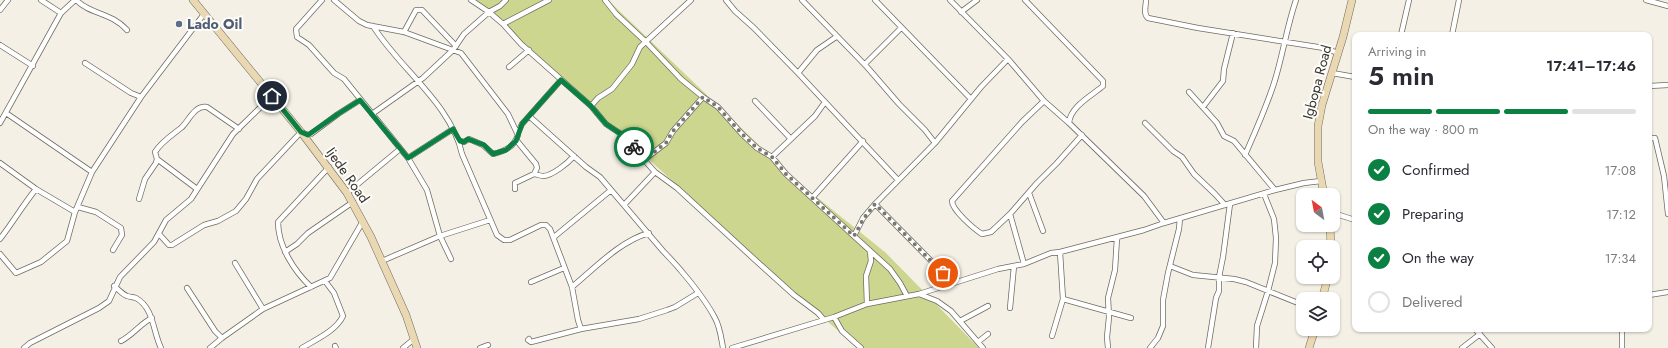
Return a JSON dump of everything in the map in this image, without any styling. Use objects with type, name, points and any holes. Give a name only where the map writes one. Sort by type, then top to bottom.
[{"type":"main road","name":"Ijede Road","points":[[193,0],[329,167],[353,202],[382,260],[406,315],[417,348]]},
{"type":"main road","name":"Igbopa Road","points":[[1322,188],[1317,152],[1318,126],[1322,105],[1352,0]]},
{"type":"main road","points":[[1310,348],[1313,336]]},
{"type":"street","points":[[0,10],[8,0]]},
{"type":"street","points":[[41,0],[61,13]]},
{"type":"street","points":[[0,123],[33,66],[61,13],[75,0],[84,7],[105,14],[120,23],[127,30]]},
{"type":"street","points":[[322,0],[296,29],[296,33],[301,40],[312,48],[330,70],[344,79],[408,158],[427,190],[440,236],[451,259]]},
{"type":"street","points":[[334,0],[358,21],[373,26],[404,32],[461,53],[497,99],[518,133]]},
{"type":"street","points":[[471,0],[503,24],[561,80],[591,106],[606,124],[621,134],[656,172],[677,188],[794,295],[818,313],[824,320]]},
{"type":"street","points":[[372,114],[418,82],[453,50],[464,34],[489,12],[500,6],[506,0]]},
{"type":"street","points":[[503,24],[549,0]]},
{"type":"street","points":[[605,0],[616,14],[647,43],[681,79],[718,107],[742,134],[757,148],[772,157],[786,174],[813,197],[893,273],[907,296]]},
{"type":"street","points":[[591,106],[598,98],[612,89],[632,64],[640,47],[647,43],[692,0]]},
{"type":"street","points":[[726,0],[735,11],[754,28],[798,73],[898,180]]},
{"type":"street","points":[[802,0],[836,37],[865,64],[935,143]]},
{"type":"street","points":[[875,0],[971,98]]},
{"type":"street","points":[[950,0],[1008,59],[1044,101],[1082,135],[1144,196],[1164,223]]},
{"type":"street","points":[[961,12],[977,0]]},
{"type":"street","points":[[1025,0],[1103,81],[1102,86],[1075,109],[1070,116],[1069,123]]},
{"type":"street","points":[[1146,0],[1145,12],[1148,18],[1198,28],[1324,48],[1338,53]]},
{"type":"street","points":[[1245,155],[1266,108],[1285,42],[1290,16],[1296,0]]},
{"type":"street","points":[[1402,32],[1409,0]]},
{"type":"street","points":[[1453,32],[1459,0]]},
{"type":"street","points":[[1646,0],[1668,6]]},
{"type":"street","points":[[404,32],[416,10],[422,10],[456,46]]},
{"type":"street","points":[[0,254],[16,273],[41,262],[67,241],[75,212],[85,185],[92,172],[141,97],[204,14]]},
{"type":"street","points":[[373,26],[387,46],[448,119],[460,141],[462,154],[497,235],[504,240],[510,240],[540,225],[546,225],[550,229],[572,287],[581,329]]},
{"type":"street","points":[[865,64],[901,28]]},
{"type":"street","points":[[1203,107],[1223,81],[1224,69],[1233,33]]},
{"type":"street","points":[[798,73],[817,50],[836,37]]},
{"type":"street","points":[[0,45],[33,66]]},
{"type":"street","points":[[509,66],[529,50]]},
{"type":"street","points":[[854,236],[864,218],[875,204],[935,143],[971,98],[1008,59]]},
{"type":"street","points":[[86,63],[131,94],[141,97]]},
{"type":"street","points":[[1332,73],[1352,76]]},
{"type":"street","points":[[460,141],[464,142],[468,139],[484,145],[493,154],[506,150],[516,141],[522,124],[561,80]]},
{"type":"street","points":[[1652,86],[1668,85]]},
{"type":"street","points":[[1189,92],[1217,123],[1224,136],[1234,141],[1275,190]]},
{"type":"street","points":[[24,348],[30,343],[99,308],[109,301],[114,286],[120,277],[144,253],[159,234],[166,220],[187,202],[229,139],[272,96]]},
{"type":"street","points":[[645,159],[666,143],[673,131],[703,97]]},
{"type":"street","points":[[159,234],[169,245],[172,245],[204,225],[218,221],[236,211],[246,199],[257,179],[301,132],[308,135],[311,134],[360,100]]},
{"type":"street","points":[[1044,101],[1022,122],[952,201],[952,205],[957,211],[982,234],[991,232],[1010,214],[1082,135]]},
{"type":"street","points":[[755,102],[791,139]]},
{"type":"street","points":[[772,157],[815,116],[825,102]]},
{"type":"street","points":[[197,189],[157,159],[155,152],[157,149],[171,134],[181,128],[192,114],[201,107],[207,107],[239,129]]},
{"type":"street","points":[[6,113],[92,172]]},
{"type":"street","points":[[529,116],[586,167],[596,173],[674,262],[715,317],[723,348]]},
{"type":"street","points":[[1145,123],[1173,151],[1182,157],[1194,174],[1228,204]]},
{"type":"street","points":[[515,126],[522,124]]},
{"type":"street","points":[[408,158],[453,129]]},
{"type":"street","points":[[1652,138],[1655,138],[1664,176],[1668,214]]},
{"type":"street","points":[[515,189],[515,183],[534,174],[537,168],[536,164],[516,141]]},
{"type":"street","points":[[813,197],[863,142]]},
{"type":"street","points":[[347,193],[400,150]]},
{"type":"street","points":[[534,174],[541,176],[548,175],[564,166],[574,156]]},
{"type":"street","points":[[139,199],[145,179],[157,159]]},
{"type":"street","points":[[0,163],[36,189],[75,212]]},
{"type":"street","points":[[311,286],[300,275],[285,252],[278,230],[278,222],[329,167]]},
{"type":"street","points":[[624,205],[656,172]]},
{"type":"street","points":[[732,348],[834,317],[867,304],[919,294],[998,269],[1024,264],[1051,253],[1117,238],[1275,190],[1304,183],[1321,181]]},
{"type":"street","points":[[0,239],[13,222],[25,202],[36,189]]},
{"type":"street","points":[[554,237],[611,190]]},
{"type":"street","points":[[1029,193],[1043,230]]},
{"type":"street","points":[[1256,348],[1257,326],[1275,263],[1276,231],[1274,220],[1264,194]]},
{"type":"street","points":[[285,252],[297,244],[308,233],[353,202]]},
{"type":"street","points":[[875,204],[953,283]]},
{"type":"street","points":[[1208,348],[1208,339],[1216,298],[1219,291],[1219,277],[1223,257],[1228,204]]},
{"type":"street","points":[[78,207],[96,212],[121,228],[122,235],[113,250]]},
{"type":"street","points":[[1010,214],[1024,264]]},
{"type":"street","points":[[1340,215],[1352,219]]},
{"type":"street","points":[[1150,348],[1158,338],[1163,326],[1162,300],[1179,229],[1180,218]]},
{"type":"street","points":[[382,260],[440,236],[490,220]]},
{"type":"street","points":[[210,348],[263,309],[330,278],[363,221]]},
{"type":"street","points":[[572,287],[616,251],[637,237],[649,233]]},
{"type":"street","points":[[1108,348],[1108,298],[1114,278],[1117,256],[1117,238]]},
{"type":"street","points":[[867,304],[866,276],[871,260],[870,251]]},
{"type":"street","points":[[1052,336],[1063,299],[1060,252]]},
{"type":"street","points":[[235,263],[263,309]]},
{"type":"street","points":[[1010,308],[1014,266]]},
{"type":"street","points":[[1170,266],[1193,275],[1240,280],[1296,302]]},
{"type":"street","points":[[531,282],[564,268]]},
{"type":"street","points":[[302,348],[327,333],[338,323],[342,316],[334,293],[325,281]]},
{"type":"street","points":[[114,286],[124,294],[136,298],[143,304],[152,318],[156,337],[161,348]]},
{"type":"street","points":[[188,288],[215,331],[222,338]]},
{"type":"street","points":[[1652,295],[1668,292]]},
{"type":"street","points":[[529,339],[528,340],[531,342],[581,329],[639,318],[675,308],[698,293]]},
{"type":"street","points":[[919,294],[941,303],[951,311],[983,348]]},
{"type":"street","points":[[1063,299],[1108,313],[1131,318]]},
{"type":"street","points":[[960,321],[988,306]]},
{"type":"street","points":[[834,317],[842,331],[861,348]]},
{"type":"street","points":[[121,341],[152,318]]},
{"type":"street","points":[[1622,332],[1622,348]]},
{"type":"street","points":[[978,342],[988,334]]},
{"type":"street","points":[[1462,348],[1480,334],[1492,348]]},
{"type":"street","points":[[403,348],[414,339]]},
{"type":"street","points":[[480,348],[488,345]]},
{"type":"green space","points":[[474,0],[608,0],[793,178],[886,253],[979,348],[858,348],[804,301]]},
{"type":"way so far","points":[[634,147],[645,159],[666,143],[673,131],[703,97],[722,110],[742,134],[757,148],[772,157],[786,174],[824,207],[854,236],[859,225],[875,204],[943,273]]},
{"type":"place","name":"Lado Oil","points":[[179,24]]},
{"type":"route","points":[[272,96],[301,132],[308,135],[360,100],[408,158],[453,129],[460,141],[464,142],[468,139],[484,145],[493,154],[510,148],[516,141],[522,124],[561,80],[588,103],[606,124],[621,134],[634,147]]}]
